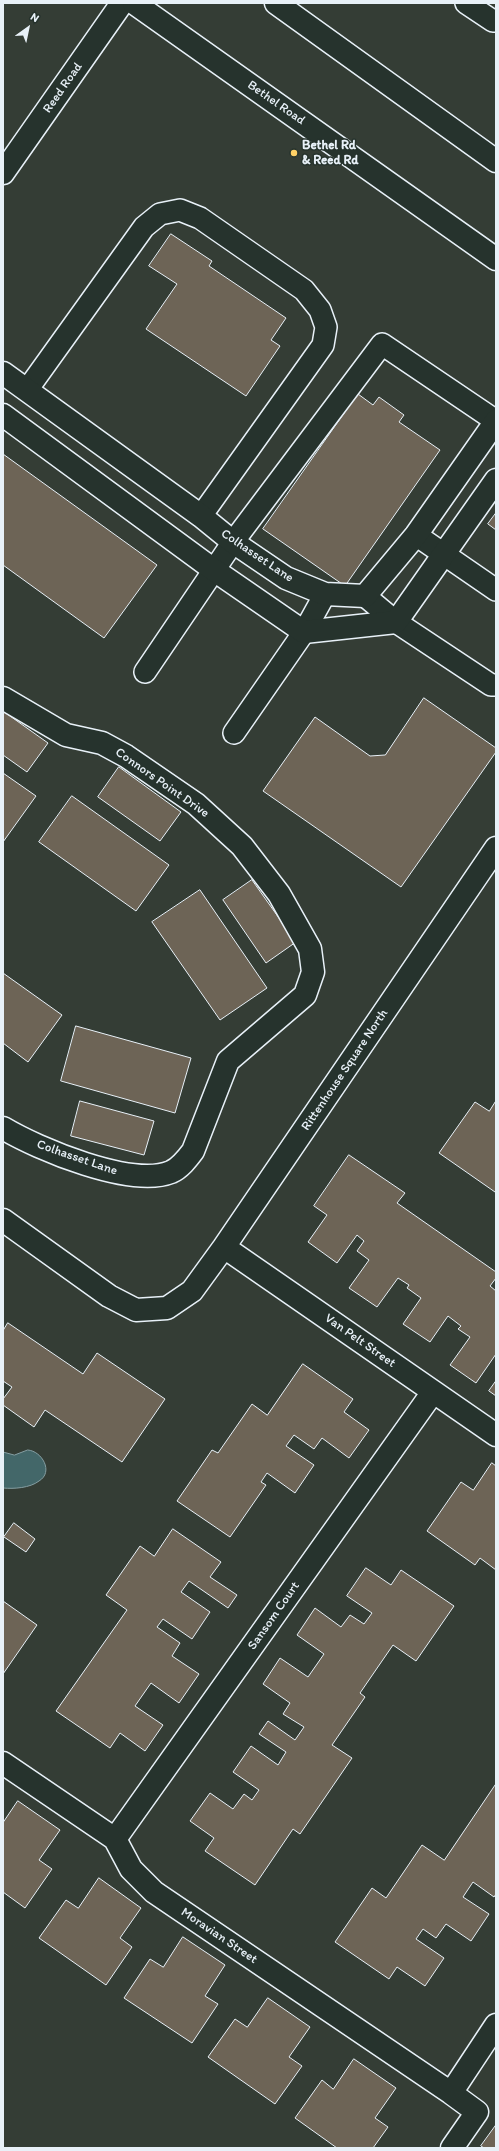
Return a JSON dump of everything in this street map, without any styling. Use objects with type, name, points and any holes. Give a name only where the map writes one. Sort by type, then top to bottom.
[{"type":"street","name":"Reed Road","points":[[3,173],[122,3]]},
{"type":"street","name":"Bethel Road","points":[[134,3],[496,259]]},
{"type":"street","points":[[276,3],[496,161]]},
{"type":"street","name":"Colhasset Lane","points":[[3,373],[201,516],[233,542],[286,578],[325,594],[365,596]]},
{"type":"street","points":[[3,415],[214,570],[304,632],[396,622],[496,480]]},
{"type":"street","points":[[365,596],[416,535],[496,421]]},
{"type":"street","name":"Connors Point Drive","points":[[3,698],[66,735],[102,743],[126,756],[196,804],[242,846],[279,894],[310,949],[313,972],[305,995],[228,1061]]},
{"type":"street","name":"Rittenhouse Square North","points":[[3,1220],[109,1296],[136,1310],[167,1308],[192,1291],[224,1247],[496,848]]},
{"type":"street","name":"Colhasset Lane","points":[[3,1128],[16,1136],[76,1160],[122,1174],[148,1176],[171,1172],[184,1162],[193,1152],[228,1061]]},
{"type":"street","name":"Van Pelt Street","points":[[224,1247],[496,1435]]},
{"type":"street","name":"Sansom Court","points":[[115,1840],[433,1392]]},
{"type":"street","name":"Moravian Street","points":[[3,1763],[115,1840],[131,1869],[154,1892],[477,2112],[452,2148]]},
{"type":"street","points":[[451,2093],[496,2025]]},
{"type":"lane","points":[[466,3],[493,21],[496,21]]},
{"type":"lane","points":[[27,390],[144,227],[160,214],[180,210],[200,218],[304,290],[320,310],[326,327],[323,345],[201,516]]},
{"type":"lane","points":[[145,672],[233,542],[382,344],[496,421]]},
{"type":"lane","points":[[416,535],[496,590]]},
{"type":"lane","points":[[234,733],[304,632],[325,594]]},
{"type":"lane","points":[[365,596],[396,622],[490,685],[496,685]]},
{"type":"water","points":[[28,1450],[33,1451],[42,1458],[46,1468],[46,1472],[43,1477],[39,1481],[27,1487],[3,1488],[3,1452],[14,1455]]},
{"type":"building","points":[[171,234],[212,261],[209,266],[286,318],[271,340],[280,346],[246,396],[146,329],[177,284],[149,266]]},
{"type":"building","points":[[358,394],[373,405],[379,397],[404,415],[399,422],[440,450],[345,586],[263,529]]},
{"type":"building","points":[[3,454],[157,565],[104,638],[3,565]]},
{"type":"building","points":[[496,513],[496,530],[488,524]]},
{"type":"building","points":[[424,698],[496,748],[496,752],[401,887],[263,791],[315,717],[370,756],[385,755]]},
{"type":"building","points":[[3,711],[48,743],[27,772],[3,755]]},
{"type":"building","points":[[119,767],[181,812],[160,841],[98,797]]},
{"type":"building","points":[[3,773],[36,796],[3,842]]},
{"type":"building","points":[[72,796],[169,865],[136,911],[39,842]]},
{"type":"building","points":[[252,880],[296,942],[266,963],[223,900]]},
{"type":"building","points":[[200,890],[267,988],[220,1020],[152,922]]},
{"type":"building","points":[[3,973],[62,1015],[28,1062],[3,1043]]},
{"type":"building","points":[[76,1026],[191,1058],[175,1113],[61,1081]]},
{"type":"building","points":[[80,1101],[154,1121],[144,1155],[71,1136]]},
{"type":"building","points":[[496,1101],[495,1192],[439,1153],[475,1102],[489,1111]]},
{"type":"building","points":[[349,1155],[405,1193],[397,1203],[496,1272],[496,1278],[490,1286],[496,1291],[496,1354],[476,1383],[450,1365],[470,1337],[458,1329],[461,1326],[448,1316],[430,1342],[403,1324],[421,1298],[407,1288],[409,1285],[398,1278],[377,1307],[349,1288],[369,1260],[357,1251],[364,1241],[357,1235],[337,1263],[308,1242],[327,1215],[314,1206]]},
{"type":"building","points":[[8,1323],[83,1374],[97,1353],[165,1399],[122,1462],[45,1410],[34,1427],[3,1405],[3,1399],[12,1387],[3,1381],[3,1331]]},
{"type":"building","points":[[303,1364],[353,1399],[344,1412],[369,1430],[349,1458],[322,1438],[314,1449],[294,1435],[286,1446],[314,1465],[295,1493],[267,1473],[261,1482],[266,1485],[230,1537],[177,1501],[212,1450],[218,1453],[252,1404],[267,1415]]},
{"type":"building","points":[[496,1381],[496,1396],[489,1391]]},
{"type":"building","points":[[492,1463],[496,1466],[496,1570],[480,1558],[475,1565],[427,1531],[461,1482],[473,1490]]},
{"type":"building","points":[[14,1523],[35,1539],[26,1552],[4,1537]]},
{"type":"building","points":[[173,1529],[221,1562],[210,1577],[237,1595],[228,1608],[189,1581],[181,1592],[210,1612],[192,1639],[163,1619],[157,1627],[180,1643],[172,1656],[199,1674],[179,1703],[151,1683],[135,1706],[163,1725],[145,1751],[120,1733],[110,1748],[56,1711],[127,1610],[106,1595],[140,1546],[154,1556]]},
{"type":"building","points":[[366,1568],[391,1585],[401,1570],[454,1606],[416,1661],[393,1645],[360,1693],[365,1697],[332,1745],[352,1758],[300,1834],[293,1829],[255,1885],[205,1851],[214,1838],[190,1821],[210,1793],[233,1809],[244,1794],[252,1800],[259,1790],[233,1772],[251,1746],[278,1765],[286,1752],[259,1734],[268,1721],[295,1740],[304,1727],[283,1714],[290,1703],[263,1684],[280,1658],[308,1677],[324,1654],[297,1635],[315,1608],[341,1627],[350,1615],[364,1624],[372,1613],[347,1596]]},
{"type":"building","points":[[3,1601],[37,1625],[3,1674]]},
{"type":"building","points":[[496,1784],[496,1894],[494,1897],[473,1882],[463,1897],[489,1914],[471,1941],[446,1924],[436,1938],[423,1929],[416,1939],[444,1958],[425,1986],[397,1967],[389,1979],[335,1942],[372,1888],[386,1898],[422,1845],[444,1860]]},
{"type":"building","points":[[18,1801],[60,1830],[39,1860],[52,1869],[25,1908],[3,1892],[3,1823]]},
{"type":"building","points":[[99,1878],[141,1908],[120,1938],[132,1947],[106,1985],[39,1938],[66,1900],[78,1908]]},
{"type":"building","points":[[183,1937],[225,1965],[205,1996],[218,2004],[192,2043],[124,1998],[150,1959],[163,1967]]},
{"type":"building","points":[[268,1998],[310,2027],[289,2057],[302,2066],[275,2104],[208,2057],[235,2019],[247,2027]]},
{"type":"building","points":[[354,2059],[396,2088],[375,2118],[388,2127],[373,2148],[337,2148],[295,2118],[322,2080],[333,2089]]},
{"type":"building","points":[[496,2125],[496,2148],[484,2148],[481,2146]]},
{"type":"place","name":"Bethel Rd & Reed Rd","points":[[294,153]]}]
